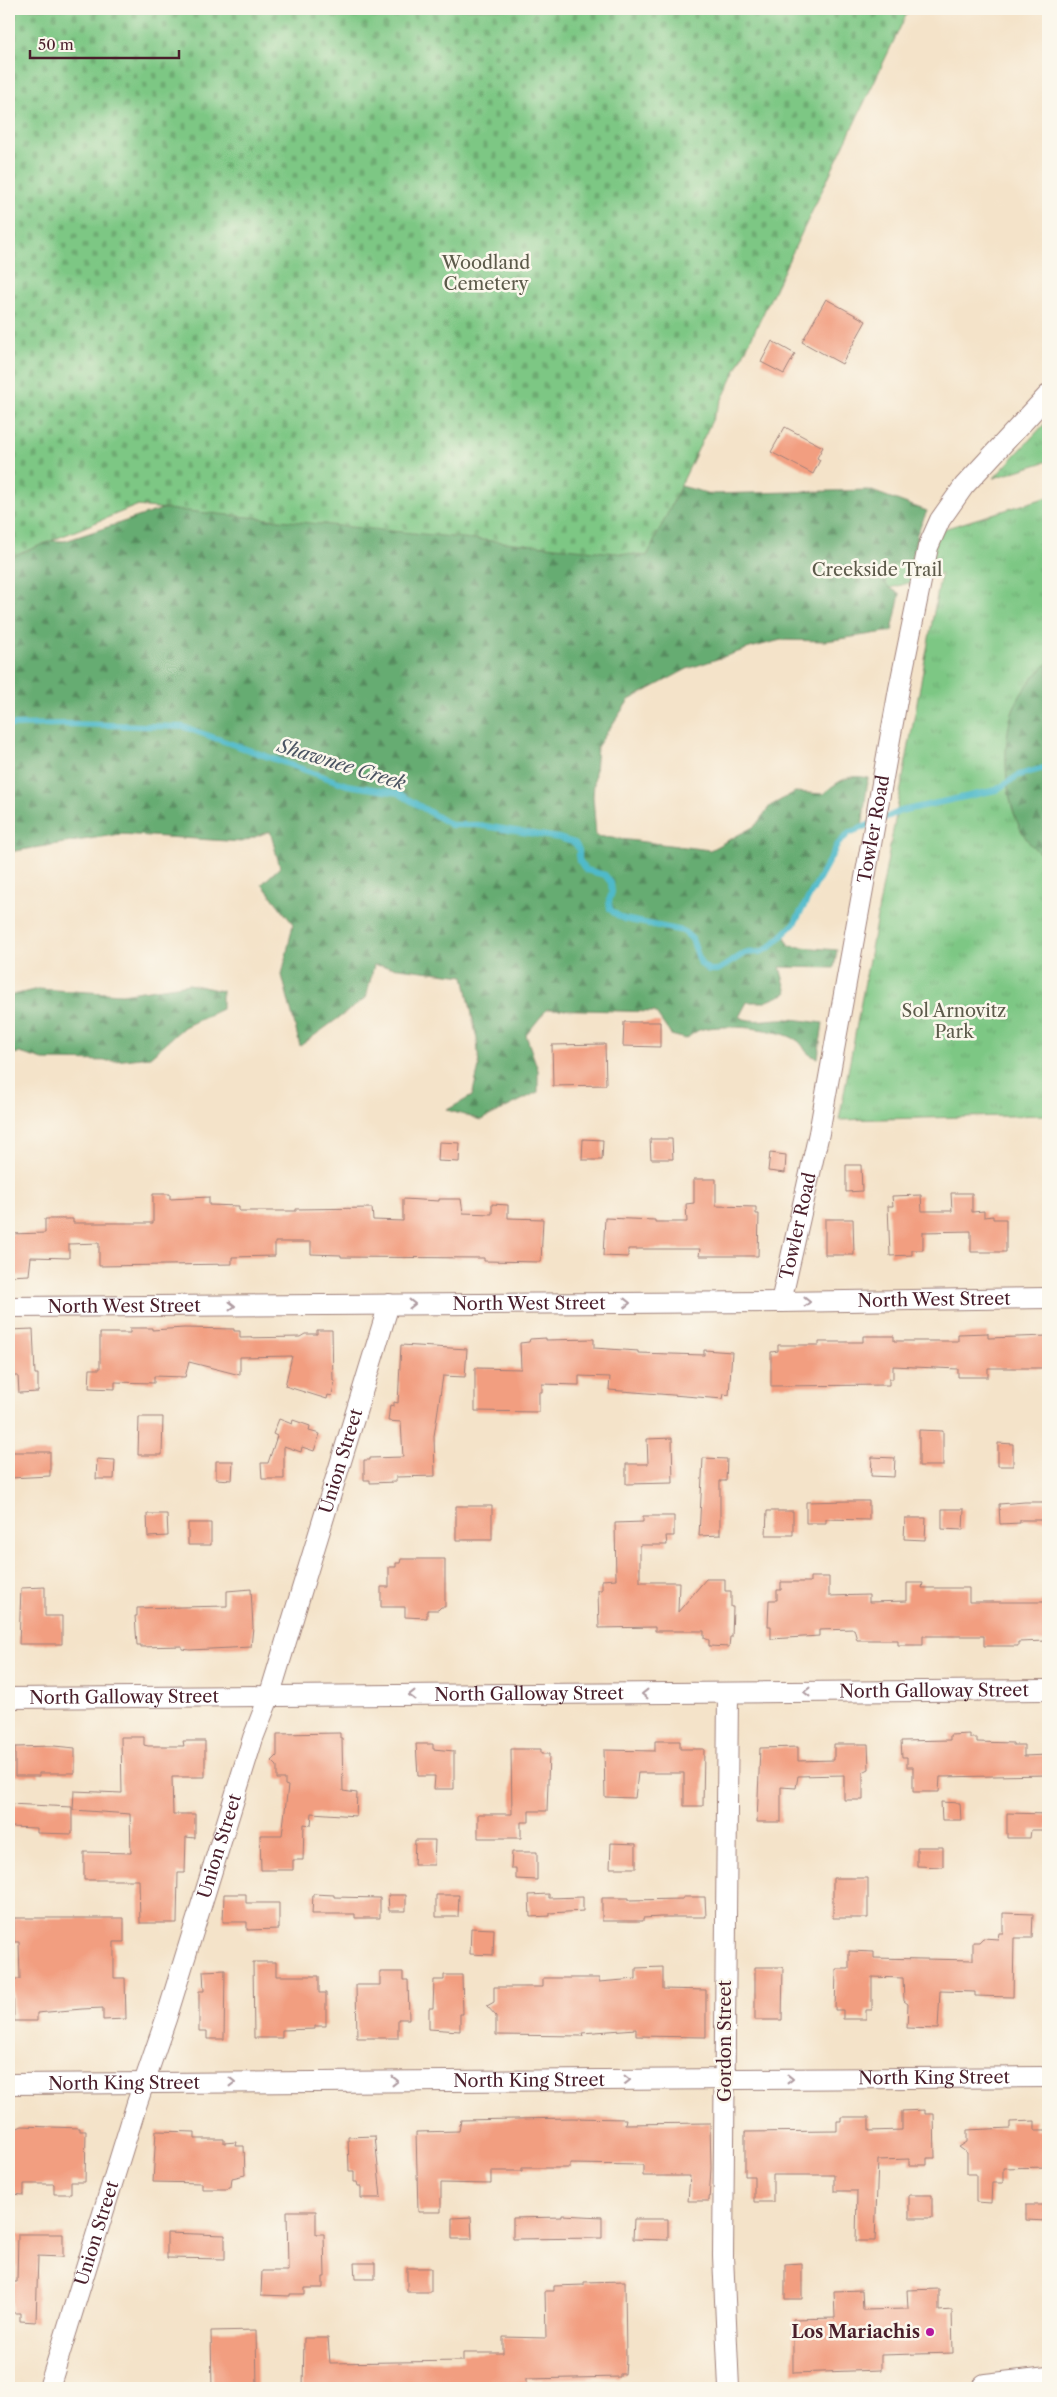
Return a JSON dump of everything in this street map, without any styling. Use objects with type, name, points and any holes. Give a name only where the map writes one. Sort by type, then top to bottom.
[{"type":"highway","points":[[986,2388],[1048,2381]]},
{"type":"street","name":"Towler Road","points":[[781,1302],[818,1133],[924,560],[932,537],[950,505],[964,486],[1048,395]]},
{"type":"street","name":"North West Street","points":[[9,1307],[781,1302],[1048,1298]]},
{"type":"street","name":"Union Street","points":[[49,2388],[143,2082],[166,2019],[253,1738],[269,1697],[389,1304]]},
{"type":"street","name":"North Galloway Street","points":[[9,1698],[1048,1690]]},
{"type":"street","name":"Gordon Street","points":[[728,1693],[723,2256],[729,2388]]},
{"type":"street","name":"North King Street","points":[[9,2084],[1048,2077]]},
{"type":"green space","name":"Woodland Cemetery","points":[[9,9],[909,9],[647,556],[136,506],[9,558]]},
{"type":"green space","points":[[1048,420],[1048,461],[994,478]]},
{"type":"green space","name":"Creekside Trail","points":[[681,486],[711,494],[869,490],[927,511],[917,534],[910,560],[881,568],[887,586],[900,594],[892,631],[826,641],[781,640],[687,669],[629,700],[597,747],[593,796],[596,836],[710,850],[755,826],[770,806],[795,792],[823,794],[833,786],[849,778],[868,778],[862,828],[849,833],[838,844],[794,924],[784,935],[790,946],[837,950],[834,968],[780,967],[787,993],[765,1002],[747,1002],[739,1017],[750,1020],[792,1019],[823,1023],[818,1058],[807,1053],[798,1041],[766,1030],[737,1027],[703,1029],[686,1039],[671,1035],[655,1012],[547,1009],[526,1035],[538,1070],[538,1092],[481,1120],[447,1110],[472,1096],[479,1067],[477,1039],[464,976],[374,965],[366,998],[300,1046],[282,975],[293,924],[262,884],[280,867],[270,831],[242,842],[120,834],[9,852],[9,543],[29,540],[65,541],[162,509],[202,501],[671,489]]},
{"type":"green space","name":"Sol Arnovitz Park","points":[[1048,497],[1048,1115],[839,1120],[941,574],[880,591],[9,661],[914,538]]},
{"type":"green space","points":[[1048,663],[1048,858],[1033,847],[1022,831],[1014,812],[1006,768],[1006,746],[1009,725],[1020,695]]},
{"type":"green space","points":[[189,984],[222,991],[222,1009],[184,1027],[150,1057],[115,1061],[43,1060],[20,1053],[9,1054],[9,996],[38,989],[122,994]]},
{"type":"building","points":[[826,299],[866,321],[842,364],[802,342]]},
{"type":"building","points":[[772,341],[795,354],[784,374],[761,362]]},
{"type":"building","points":[[785,427],[823,447],[817,458],[820,460],[813,474],[771,452]]},
{"type":"building","points":[[624,1022],[660,1022],[660,1047],[623,1046]]},
{"type":"building","points":[[605,1044],[606,1085],[553,1086],[552,1045]]},
{"type":"building","points":[[583,1139],[603,1140],[602,1160],[582,1160]]},
{"type":"building","points":[[650,1139],[672,1139],[673,1159],[651,1159]]},
{"type":"building","points":[[439,1142],[460,1143],[459,1162],[438,1161]]},
{"type":"building","points":[[770,1153],[786,1155],[785,1173],[768,1171]]},
{"type":"building","points":[[846,1165],[861,1165],[862,1191],[846,1192]]},
{"type":"building","points":[[694,1179],[716,1179],[716,1206],[756,1207],[756,1214],[759,1214],[758,1256],[699,1256],[700,1249],[628,1249],[628,1257],[603,1256],[605,1218],[655,1220],[655,1222],[687,1222],[686,1204],[694,1203]]},
{"type":"building","points":[[951,1193],[972,1193],[972,1212],[984,1211],[984,1217],[993,1216],[993,1219],[1006,1219],[1006,1252],[971,1252],[971,1231],[923,1232],[923,1250],[912,1250],[912,1255],[890,1256],[888,1206],[893,1206],[892,1196],[921,1195],[922,1211],[952,1211]]},
{"type":"building","points":[[153,1194],[170,1194],[170,1199],[209,1197],[209,1205],[239,1206],[239,1211],[372,1208],[373,1220],[403,1221],[403,1199],[439,1201],[439,1199],[461,1199],[463,1213],[492,1214],[492,1204],[508,1205],[508,1218],[543,1219],[541,1262],[484,1261],[484,1258],[341,1257],[341,1255],[311,1254],[311,1242],[275,1242],[275,1256],[232,1257],[232,1264],[99,1266],[99,1243],[69,1244],[69,1258],[31,1257],[29,1275],[9,1276],[9,1234],[45,1233],[45,1219],[73,1219],[73,1223],[153,1223]]},
{"type":"building","points":[[825,1219],[853,1219],[854,1255],[825,1255]]},
{"type":"building","points":[[130,1328],[152,1328],[152,1330],[184,1328],[234,1329],[234,1331],[240,1331],[240,1338],[300,1337],[305,1334],[317,1334],[317,1330],[332,1330],[333,1381],[335,1381],[332,1396],[328,1395],[327,1399],[285,1386],[292,1356],[240,1357],[240,1375],[189,1362],[185,1377],[154,1376],[154,1383],[115,1382],[115,1389],[89,1388],[90,1369],[100,1369],[100,1333],[130,1333]]},
{"type":"building","points":[[33,1329],[35,1374],[38,1374],[38,1392],[19,1393],[18,1376],[9,1376],[9,1330]]},
{"type":"building","points":[[988,1333],[988,1338],[1048,1336],[1048,1368],[988,1368],[988,1377],[958,1377],[958,1369],[893,1366],[893,1379],[889,1379],[889,1385],[771,1386],[771,1352],[778,1351],[778,1345],[819,1345],[819,1342],[863,1342],[863,1336],[894,1336],[894,1341],[958,1341],[958,1334]]},
{"type":"building","points":[[546,1338],[546,1340],[594,1339],[594,1348],[638,1351],[638,1353],[704,1355],[704,1350],[732,1352],[729,1395],[724,1394],[723,1399],[609,1390],[610,1377],[579,1376],[579,1385],[542,1384],[542,1392],[539,1392],[539,1412],[475,1411],[475,1368],[521,1369],[520,1343],[529,1342],[530,1339]]},
{"type":"building","points":[[401,1345],[467,1349],[465,1377],[443,1376],[434,1436],[435,1476],[396,1477],[396,1482],[370,1483],[370,1480],[364,1480],[364,1460],[370,1460],[370,1458],[403,1457],[401,1422],[388,1421],[390,1405],[394,1406],[394,1402],[398,1403]]},
{"type":"building","points":[[139,1417],[163,1417],[162,1455],[138,1455]]},
{"type":"building","points":[[279,1419],[292,1424],[293,1420],[310,1426],[309,1431],[320,1434],[314,1451],[302,1447],[301,1452],[284,1446],[284,1479],[262,1479],[261,1463],[268,1463],[277,1436],[273,1434]]},
{"type":"building","points":[[919,1430],[943,1431],[943,1466],[919,1466]]},
{"type":"building","points":[[672,1438],[673,1483],[626,1484],[626,1464],[648,1464],[647,1439]]},
{"type":"building","points":[[998,1443],[1013,1444],[1013,1466],[998,1466]]},
{"type":"building","points":[[9,1452],[50,1452],[50,1476],[9,1478]]},
{"type":"building","points":[[872,1457],[895,1458],[894,1477],[871,1476]]},
{"type":"building","points":[[703,1458],[727,1459],[726,1481],[720,1481],[720,1535],[699,1536]]},
{"type":"building","points":[[97,1459],[115,1460],[114,1479],[96,1479]]},
{"type":"building","points":[[216,1461],[233,1461],[232,1480],[216,1479]]},
{"type":"building","points":[[869,1501],[869,1520],[826,1519],[826,1523],[806,1523],[806,1502]]},
{"type":"building","points":[[1046,1502],[1045,1520],[1020,1520],[1020,1523],[1000,1524],[999,1504]]},
{"type":"building","points":[[456,1506],[492,1506],[492,1540],[456,1540]]},
{"type":"building","points":[[942,1509],[964,1509],[963,1530],[942,1529]]},
{"type":"building","points":[[767,1511],[793,1511],[793,1535],[766,1535]]},
{"type":"building","points":[[147,1514],[167,1514],[168,1536],[148,1537]]},
{"type":"building","points":[[643,1516],[674,1516],[674,1536],[666,1536],[667,1545],[640,1545],[640,1582],[679,1582],[678,1612],[706,1579],[725,1579],[725,1591],[731,1591],[731,1607],[733,1607],[732,1637],[730,1637],[729,1647],[709,1646],[709,1640],[704,1638],[704,1631],[655,1631],[655,1627],[599,1628],[598,1590],[602,1590],[602,1580],[616,1579],[615,1523],[643,1522]]},
{"type":"building","points":[[905,1518],[926,1518],[925,1540],[904,1539]]},
{"type":"building","points":[[188,1523],[211,1523],[211,1545],[188,1545]]},
{"type":"building","points":[[401,1559],[445,1559],[445,1607],[441,1607],[438,1610],[427,1610],[427,1618],[405,1617],[405,1607],[381,1607],[381,1587],[389,1587],[389,1567],[396,1567],[396,1563],[400,1563]]},
{"type":"building","points":[[810,1577],[829,1577],[829,1596],[869,1595],[869,1602],[907,1601],[907,1583],[923,1583],[922,1588],[969,1588],[969,1602],[1048,1602],[1048,1641],[1018,1642],[1018,1646],[984,1646],[984,1636],[923,1636],[923,1645],[898,1645],[898,1640],[857,1640],[854,1629],[819,1630],[819,1636],[771,1639],[771,1626],[768,1626],[769,1600],[777,1600],[777,1590],[781,1590],[781,1582],[810,1582]]},
{"type":"building","points":[[45,1587],[45,1616],[62,1616],[62,1644],[19,1644],[21,1588]]},
{"type":"building","points":[[251,1589],[253,1627],[251,1647],[190,1650],[182,1649],[182,1646],[141,1647],[141,1645],[137,1645],[135,1616],[137,1616],[137,1608],[227,1606],[227,1591]]},
{"type":"building","points":[[340,1733],[340,1738],[342,1738],[343,1791],[357,1793],[356,1816],[312,1813],[311,1825],[304,1824],[303,1860],[293,1860],[293,1870],[261,1870],[260,1835],[282,1835],[288,1786],[285,1785],[285,1779],[277,1779],[277,1766],[272,1761],[277,1756],[277,1734]]},
{"type":"building","points":[[970,1734],[970,1738],[977,1738],[977,1742],[1024,1745],[1024,1756],[1048,1755],[1048,1775],[940,1777],[939,1792],[913,1792],[913,1767],[907,1767],[907,1757],[902,1757],[901,1741],[950,1740],[950,1735]]},
{"type":"building","points":[[121,1737],[144,1737],[144,1745],[148,1746],[184,1746],[183,1741],[205,1741],[205,1777],[172,1777],[173,1814],[195,1814],[195,1838],[186,1837],[185,1873],[178,1873],[177,1923],[140,1923],[139,1880],[84,1880],[84,1852],[131,1853],[130,1814],[73,1810],[74,1791],[122,1793]]},
{"type":"building","points":[[655,1741],[680,1741],[680,1749],[704,1749],[703,1806],[684,1806],[684,1773],[638,1773],[635,1798],[605,1797],[604,1750],[655,1751]]},
{"type":"building","points":[[416,1744],[433,1744],[433,1749],[454,1751],[454,1789],[434,1789],[435,1776],[418,1776]]},
{"type":"building","points":[[834,1744],[868,1744],[869,1769],[863,1772],[863,1800],[844,1800],[844,1775],[798,1776],[796,1788],[781,1787],[781,1822],[757,1822],[760,1748],[798,1747],[798,1761],[834,1760]]},
{"type":"building","points":[[54,1746],[75,1748],[75,1773],[39,1773],[39,1776],[15,1776],[15,1747]]},
{"type":"building","points":[[511,1749],[541,1749],[541,1754],[549,1754],[547,1811],[529,1811],[529,1822],[521,1822],[521,1838],[478,1838],[478,1814],[512,1814]]},
{"type":"building","points":[[941,1802],[960,1803],[961,1820],[942,1820]]},
{"type":"building","points":[[9,1804],[72,1807],[72,1834],[37,1833],[37,1828],[9,1827]]},
{"type":"building","points":[[1007,1813],[1048,1814],[1048,1830],[1031,1830],[1030,1838],[1007,1838]]},
{"type":"building","points":[[415,1840],[435,1840],[434,1865],[414,1865]]},
{"type":"building","points":[[611,1843],[636,1844],[636,1868],[610,1868]]},
{"type":"building","points":[[917,1847],[943,1847],[943,1867],[917,1866]]},
{"type":"building","points":[[512,1852],[537,1852],[537,1880],[516,1879],[516,1868],[511,1868]]},
{"type":"building","points":[[833,1878],[868,1878],[868,1918],[833,1918]]},
{"type":"building","points":[[224,1894],[246,1894],[246,1903],[279,1903],[279,1929],[247,1930],[247,1922],[223,1922]]},
{"type":"building","points":[[313,1894],[334,1895],[334,1897],[380,1898],[380,1918],[355,1918],[355,1914],[312,1914]]},
{"type":"building","points":[[549,1894],[549,1898],[583,1897],[583,1911],[550,1913],[550,1916],[530,1917],[529,1895]]},
{"type":"building","points":[[388,1895],[406,1895],[406,1911],[389,1911]]},
{"type":"building","points":[[436,1895],[459,1895],[458,1917],[436,1917]]},
{"type":"building","points":[[683,1897],[705,1897],[706,1917],[661,1917],[643,1918],[643,1921],[602,1921],[602,1898],[628,1898],[628,1900],[683,1899]]},
{"type":"building","points":[[1003,1913],[1033,1914],[1032,1938],[1014,1938],[1013,1997],[975,1996],[975,1992],[940,1991],[938,2029],[907,2028],[908,2004],[904,2001],[903,1978],[872,1977],[872,2010],[866,2010],[866,2019],[843,2019],[843,2010],[835,2010],[836,1969],[849,1969],[849,1951],[874,1952],[874,1958],[973,1960],[973,1942],[979,1942],[983,1938],[998,1939],[999,1933],[1003,1933]]},
{"type":"building","points":[[14,1918],[124,1918],[124,1942],[114,1942],[114,1978],[125,1978],[126,2019],[103,2020],[103,2008],[37,2013],[37,2021],[14,2021],[13,1979],[20,1979],[19,1942],[14,1942]]},
{"type":"building","points":[[471,1928],[494,1929],[493,1955],[470,1954]]},
{"type":"building","points":[[253,1962],[276,1962],[276,1976],[319,1976],[319,1993],[326,1993],[326,2026],[315,2026],[315,2029],[282,2030],[282,2038],[254,2038]]},
{"type":"building","points":[[663,1967],[663,1989],[706,1990],[706,2037],[636,2036],[636,2029],[582,2033],[583,2036],[496,2035],[496,2016],[487,2006],[494,2002],[494,1987],[543,1987],[543,1978],[599,1978],[599,1982],[636,1979],[636,1968]]},
{"type":"building","points":[[755,1967],[783,1967],[782,2020],[755,2020]]},
{"type":"building","points":[[225,1970],[224,2039],[207,2039],[207,2031],[199,2031],[199,1991],[204,1991],[203,1971]]},
{"type":"building","points":[[380,1972],[403,1972],[403,1980],[408,1980],[409,2019],[398,2019],[398,2038],[357,2038],[356,1985],[380,1985]]},
{"type":"building","points":[[444,1975],[462,1975],[463,2014],[460,2014],[460,2031],[429,2029],[429,2008],[433,2008],[434,1980],[444,1980]]},
{"type":"building","points":[[925,2110],[925,2114],[934,2114],[935,2158],[927,2158],[927,2165],[909,2165],[909,2159],[878,2160],[875,2241],[856,2241],[857,2191],[834,2191],[834,2175],[773,2175],[773,2202],[754,2202],[754,2176],[745,2176],[745,2132],[837,2131],[837,2121],[841,2121],[841,2117],[869,2117],[869,2131],[902,2130],[902,2111]]},
{"type":"building","points":[[626,2119],[625,2124],[710,2123],[711,2168],[709,2201],[688,2201],[690,2176],[643,2176],[643,2165],[570,2164],[570,2168],[522,2168],[522,2171],[491,2171],[491,2184],[441,2183],[441,2212],[418,2212],[416,2132],[459,2131],[461,2120]]},
{"type":"building","points":[[1035,2121],[1035,2130],[1048,2130],[1048,2167],[1003,2168],[1003,2183],[992,2183],[991,2203],[976,2202],[976,2174],[967,2174],[967,2153],[959,2147],[967,2142],[967,2130],[1010,2128],[1010,2122]]},
{"type":"building","points":[[22,2126],[80,2128],[80,2131],[86,2131],[85,2182],[71,2182],[71,2194],[54,2194],[54,2184],[24,2184],[24,2195],[9,2194],[9,2132]]},
{"type":"building","points":[[156,2131],[195,2132],[195,2139],[224,2139],[224,2143],[236,2142],[235,2146],[244,2146],[245,2175],[232,2178],[231,2187],[228,2187],[228,2189],[202,2189],[202,2183],[153,2182]]},
{"type":"building","points":[[375,2136],[381,2198],[361,2198],[361,2186],[354,2182],[354,2171],[349,2171],[348,2137]]},
{"type":"building","points":[[909,2195],[932,2195],[932,2218],[909,2218]]},
{"type":"building","points":[[1026,2205],[1048,2205],[1047,2221],[1026,2220]]},
{"type":"building","points":[[287,2211],[316,2211],[316,2234],[324,2234],[325,2277],[323,2277],[323,2288],[305,2288],[305,2294],[290,2294],[290,2296],[261,2295],[262,2271],[288,2271]]},
{"type":"building","points":[[562,2215],[602,2217],[602,2238],[513,2239],[513,2218],[562,2217]]},
{"type":"building","points":[[471,2217],[472,2239],[452,2239],[452,2218]]},
{"type":"building","points":[[634,2219],[668,2219],[668,2240],[633,2239]]},
{"type":"building","points":[[167,2233],[225,2235],[225,2259],[167,2258]]},
{"type":"building","points":[[18,2234],[63,2234],[63,2257],[38,2256],[36,2322],[20,2321],[20,2313],[12,2313],[12,2282],[17,2282]]},
{"type":"building","points":[[354,2263],[375,2263],[375,2279],[355,2279]]},
{"type":"building","points":[[802,2263],[802,2299],[785,2299],[785,2264]]},
{"type":"building","points":[[407,2268],[431,2268],[431,2292],[407,2292]]},
{"type":"building","points":[[625,2281],[626,2360],[625,2374],[620,2374],[620,2377],[526,2379],[526,2387],[303,2388],[304,2338],[328,2338],[330,2363],[463,2361],[463,2353],[503,2353],[503,2337],[546,2338],[545,2291],[554,2291],[554,2286],[584,2285],[584,2282]]},
{"type":"building","points":[[939,2289],[939,2311],[952,2310],[953,2353],[881,2355],[881,2370],[793,2373],[793,2319],[835,2318],[834,2291],[862,2290],[863,2310],[908,2309],[907,2290]]},
{"type":"building","points":[[256,2330],[257,2388],[212,2388],[211,2331]]},
{"type":"waterway","name":"Shawnee Creek","points":[[9,725],[67,724],[184,727],[347,785],[398,793],[451,825],[478,825],[559,838],[575,843],[579,850],[579,860],[586,870],[605,875],[611,883],[612,892],[609,901],[610,909],[614,913],[624,919],[683,931],[692,939],[701,964],[709,970],[718,970],[745,953],[761,952],[770,947],[794,924],[838,844],[849,833],[871,824]]},
{"type":"waterway","name":"Shawnee Creek","points":[[880,820],[901,811],[996,790],[1019,775],[1048,767]]},
{"type":"place","name":"Los Mariachis","points":[[930,2332]]}]
